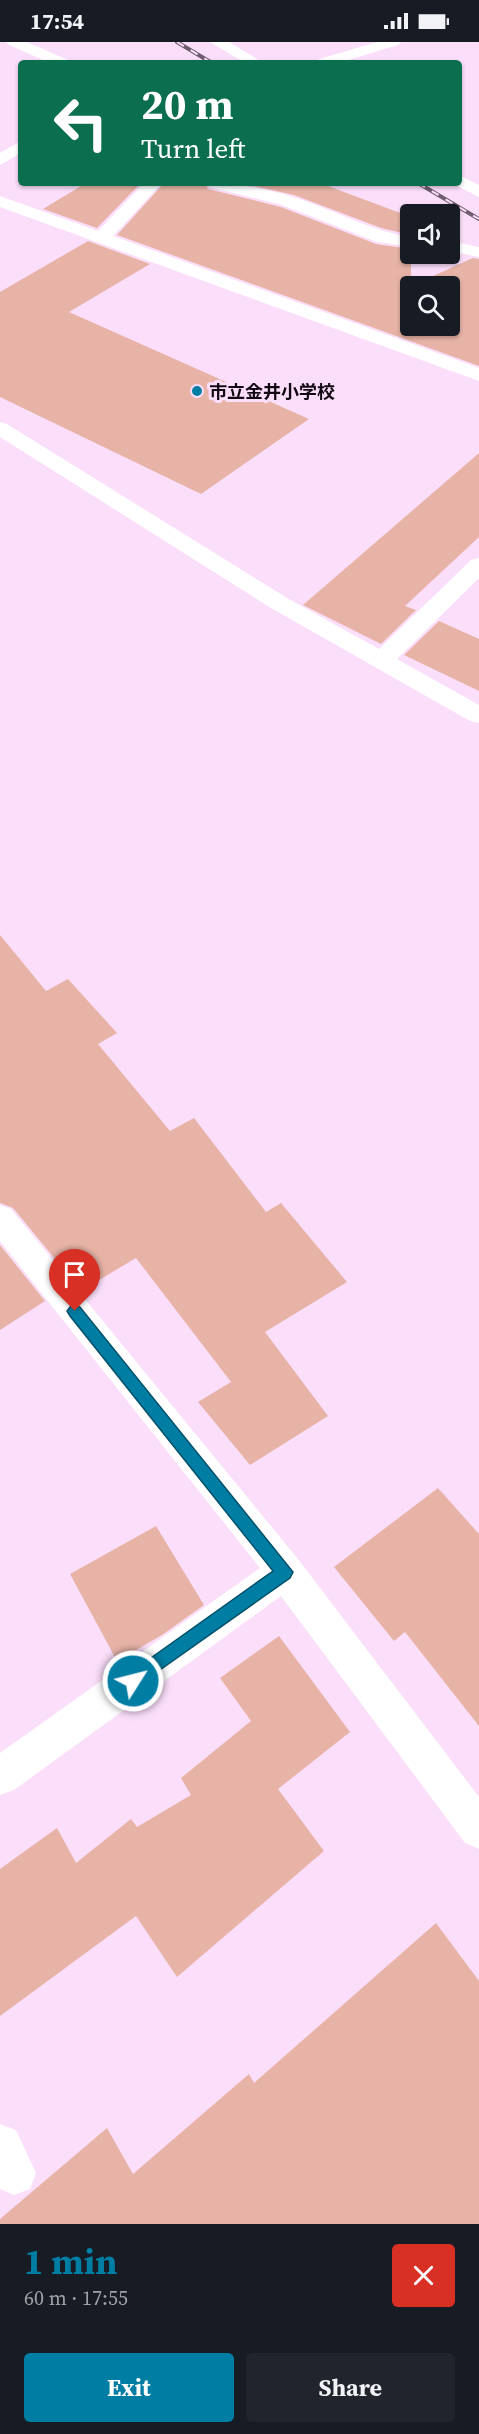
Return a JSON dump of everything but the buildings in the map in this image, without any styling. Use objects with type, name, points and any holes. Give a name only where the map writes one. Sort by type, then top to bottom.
[{"type":"lane","points":[[14,42],[56,60]]},
{"type":"lane","points":[[218,42],[251,60]]},
{"type":"lane","points":[[331,60],[393,42]]},
{"type":"lane","points":[[0,159],[18,148]]},
{"type":"lane","points":[[462,182],[479,192]]},
{"type":"lane","points":[[101,238],[151,186]]},
{"type":"lane","points":[[227,186],[288,201],[383,238],[400,240]]},
{"type":"lane","points":[[0,201],[479,375]]},
{"type":"lane","points":[[460,248],[479,252]]},
{"type":"lane","points":[[0,428],[279,603],[479,715]]},
{"type":"lane","points":[[381,661],[479,565]]},
{"type":"lane","points":[[0,1218],[285,1572],[479,1829]]},
{"type":"lane","points":[[0,1776],[285,1572]]},
{"type":"railway","points":[[177,42],[207,60]]},
{"type":"railway","points":[[423,186],[479,219]]},
{"type":"place","name":"市立金井小学校","points":[[197,391]]},
{"type":"route","points":[[75,1311],[285,1572],[133,1681]]}]
